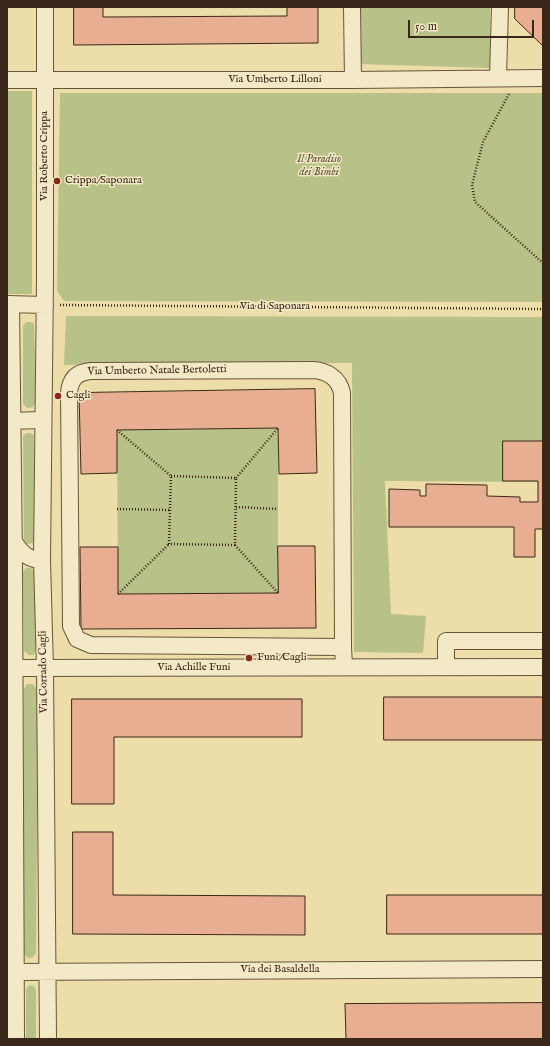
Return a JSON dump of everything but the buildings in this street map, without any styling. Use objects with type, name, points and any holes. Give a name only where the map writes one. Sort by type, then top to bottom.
[{"type":"street","name":"Via Roberto Crippa","points":[[45,7],[45,305]]},
{"type":"street","points":[[352,7],[353,80]]},
{"type":"street","points":[[498,78],[500,7]]},
{"type":"street","name":"Via Umberto Lilloni","points":[[7,80],[353,80],[543,78]]},
{"type":"street","points":[[16,1039],[16,972],[10,739],[14,668],[11,560],[14,541],[10,421],[9,304],[45,305]]},
{"type":"street","name":"Via Corrado Cagli","points":[[45,305],[42,420],[42,560],[45,669],[48,1039]]},
{"type":"street","name":"Via Umberto Natale Bertoletti","points":[[343,647],[91,645],[77,639],[71,626],[69,416],[70,387],[74,377],[79,373],[91,371],[313,370],[320,371],[333,377],[339,385],[342,393],[344,667]]},
{"type":"street","points":[[10,421],[42,420]]},
{"type":"street","points":[[14,541],[18,548],[26,556],[42,560]]},
{"type":"street","points":[[446,667],[446,641],[543,641]]},
{"type":"street","name":"Via Achille Funi","points":[[14,668],[543,667]]},
{"type":"street","name":"Via dei Basaldella","points":[[16,972],[543,969]]},
{"type":"path","points":[[518,78],[483,142],[472,185],[476,202],[543,263]]},
{"type":"path","name":"Via di Saponara","points":[[45,305],[543,309]]},
{"type":"path","points":[[278,428],[236,478],[235,545],[278,592]]},
{"type":"path","points":[[116,430],[171,476],[236,478]]},
{"type":"path","points":[[118,594],[169,544],[171,476]]},
{"type":"path","points":[[236,507],[278,509]]},
{"type":"path","points":[[118,509],[170,510]]},
{"type":"path","points":[[169,544],[235,545]]},
{"type":"green space","points":[[358,7],[490,7],[490,68],[359,64]]},
{"type":"green space","points":[[7,91],[32,91],[32,294],[7,294]]},
{"type":"green space","name":"Il Paradiso dei Bimbi","points":[[60,93],[543,93],[543,302],[64,301],[57,291]]},
{"type":"green space","points":[[66,316],[543,317],[543,482],[385,481],[391,614],[426,616],[423,653],[354,652],[352,363],[64,365]]},
{"type":"green space","points":[[26,322],[31,322],[34,324],[36,401],[33,407],[27,408],[23,404],[23,326]]},
{"type":"green space","points":[[278,428],[278,593],[118,594],[117,430]]},
{"type":"green space","points":[[26,433],[34,435],[36,539],[33,543],[27,544],[24,540],[23,436]]},
{"type":"green space","points":[[26,568],[31,568],[35,571],[36,650],[34,655],[29,655],[24,651],[23,572]]},
{"type":"green space","points":[[27,684],[33,684],[38,691],[36,953],[33,957],[28,958],[24,954],[24,689]]},
{"type":"green space","points":[[29,985],[34,986],[36,990],[36,1039],[26,1039],[26,989]]},
{"type":"place","name":"Crippa/Saponara","points":[[57,181]]},
{"type":"place","name":"Cagli","points":[[58,396]]},
{"type":"place","name":"Funi/Cagli","points":[[249,658]]}]
